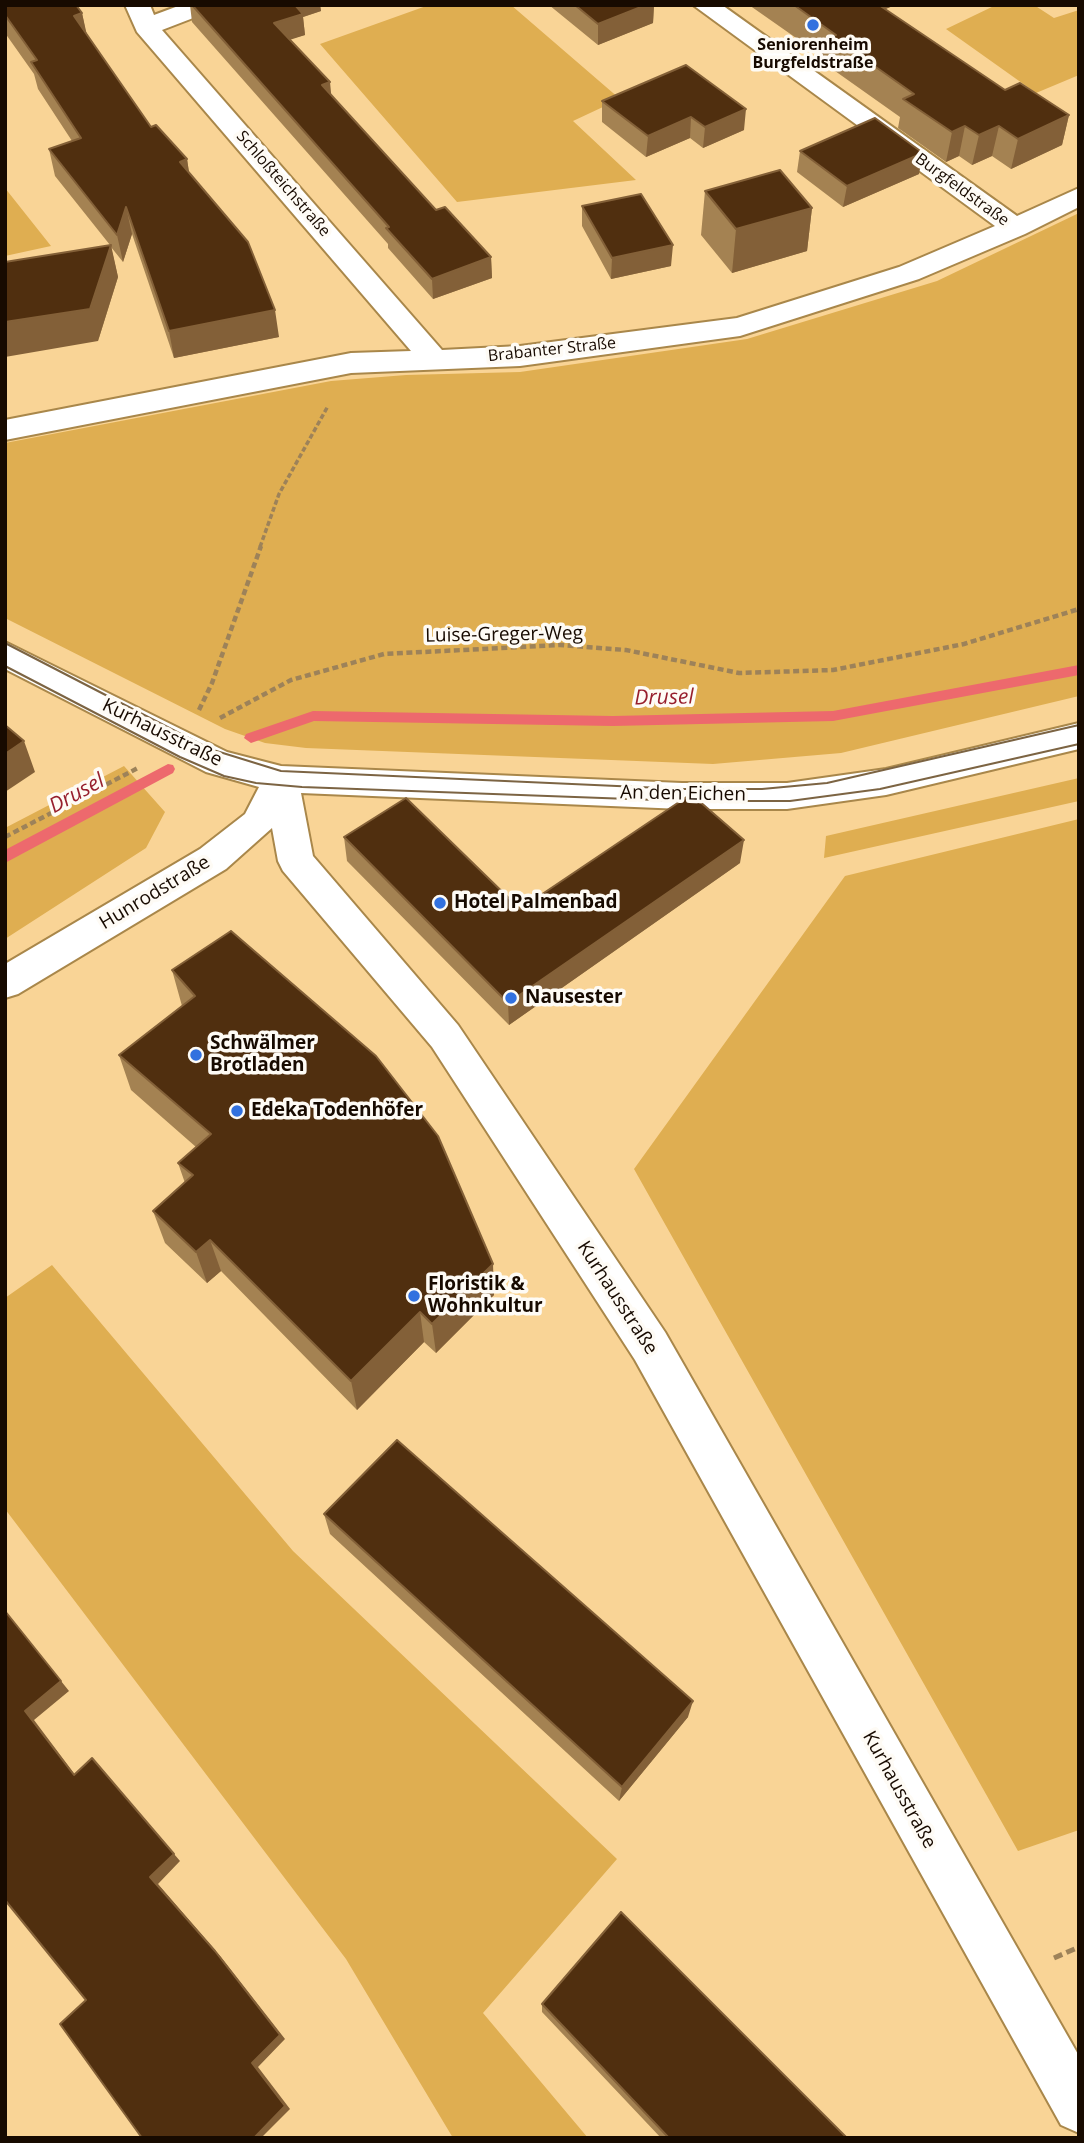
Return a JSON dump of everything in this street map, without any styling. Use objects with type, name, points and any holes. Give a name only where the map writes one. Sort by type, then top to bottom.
[{"type":"street","points":[[141,16],[205,5]]},
{"type":"street","name":"Burgfeldstraße","points":[[705,5],[1015,228]]},
{"type":"street","name":"Schloßteichstraße","points":[[141,16],[435,360]]},
{"type":"street","name":"Brabanter Straße","points":[[5,430],[351,363],[520,356],[740,327],[909,273],[1015,228],[1079,196]]},
{"type":"street","name":"Kurhausstraße","points":[[5,654],[218,763],[281,779],[296,861],[445,1036],[650,1346],[1079,2106]]},
{"type":"street","name":"An den Eichen","points":[[281,779],[682,796],[787,796],[886,782],[1079,736]]},
{"type":"street","name":"Hunrodstraße","points":[[5,983],[213,859],[257,824],[281,779]]},
{"type":"path","points":[[183,745],[212,683],[279,494],[351,363]]},
{"type":"path","name":"Luise-Greger-Weg","points":[[5,837],[183,745],[224,716],[291,680],[384,654],[560,645],[626,649],[739,673],[833,670],[964,644],[1079,609]]},
{"type":"shaded area","points":[[429,5],[511,5],[620,99],[573,121],[636,180],[457,202],[320,44]]},
{"type":"shaded area","points":[[996,5],[1034,5],[1054,18],[1079,10],[1079,75],[1036,93],[946,29]]},
{"type":"shaded area","points":[[5,188],[51,246],[5,256]]},
{"type":"shaded area","points":[[1079,213],[1079,696],[841,753],[713,764],[306,748],[265,743],[225,729],[5,618],[5,443],[331,381],[406,375],[520,372],[747,339],[937,281]]},
{"type":"shaded area","points":[[124,766],[165,812],[146,848],[5,939],[5,828]]},
{"type":"shaded area","points":[[1079,778],[1079,801],[824,858],[826,836]]},
{"type":"shaded area","points":[[1079,819],[1079,1830],[1018,1851],[634,1169],[845,876]]},
{"type":"shaded area","points":[[52,1265],[293,1551],[617,1859],[483,2013],[588,2138],[453,2138],[346,1959],[5,1509],[5,1298]]},
{"type":"building","points":[[5,5],[76,5],[82,13],[74,16],[151,127],[156,125],[187,159],[180,162],[248,242],[275,310],[169,331],[126,207],[117,235],[49,149],[81,138],[31,62],[37,60],[5,15]]},
{"type":"building","points":[[192,5],[295,5],[303,14],[274,23],[330,82],[322,85],[436,210],[445,207],[491,257],[432,279]]},
{"type":"building","points":[[575,5],[646,5],[598,24]]},
{"type":"building","points":[[794,5],[879,5],[1005,90],[1020,83],[1069,115],[1018,139],[999,126],[979,135],[965,126],[952,132],[903,99],[914,94],[832,36],[836,35]]},
{"type":"building","points":[[686,65],[746,109],[705,127],[691,117],[648,136],[602,101]]},
{"type":"building","points":[[875,118],[923,153],[847,186],[800,151]]},
{"type":"building","points":[[780,170],[812,208],[736,229],[705,191]]},
{"type":"building","points":[[641,194],[673,245],[612,258],[582,206]]},
{"type":"building","points":[[111,245],[90,309],[5,322],[5,262]]},
{"type":"building","points":[[5,725],[24,741],[5,754]]},
{"type":"building","points":[[691,794],[744,840],[508,1003],[344,837],[406,798],[520,909]]},
{"type":"building","points":[[231,931],[376,1056],[438,1136],[493,1264],[432,1324],[420,1312],[351,1381],[210,1240],[196,1252],[153,1211],[193,1175],[178,1163],[211,1134],[119,1055],[195,996],[172,970]]},
{"type":"building","points":[[397,1440],[693,1701],[622,1787],[324,1514]]},
{"type":"building","points":[[5,1611],[61,1681],[25,1711],[74,1775],[92,1758],[174,1854],[150,1877],[215,1951],[280,2035],[252,2063],[285,2106],[254,2138],[142,2138],[60,2024],[86,2000],[5,1900]]},
{"type":"building","points":[[621,1912],[847,2138],[669,2138],[542,2004]]},
{"type":"waterway","name":"Drusel","points":[[251,738],[313,716],[613,721],[833,716],[1079,670]]},
{"type":"waterway","name":"Drusel","points":[[5,857],[168,769]]},
{"type":"tram line","points":[[5,643],[210,749],[281,771],[684,789],[762,789],[827,783],[1079,725]]},
{"type":"tram line","points":[[5,666],[180,757],[224,776],[256,783],[302,787],[684,801],[790,801],[880,789],[1079,744]]},
{"type":"place","name":"Seniorenheim Burgfeldstraße","points":[[813,25]]},
{"type":"place","name":"Hotel Palmenbad","points":[[440,903]]},
{"type":"place","name":"Nausester","points":[[511,998]]},
{"type":"place","name":"Schwälmer Brotladen","points":[[196,1055]]},
{"type":"place","name":"Edeka Todenhöfer","points":[[237,1111]]},
{"type":"place","name":"Floristik & Wohnkultur","points":[[414,1296]]}]
